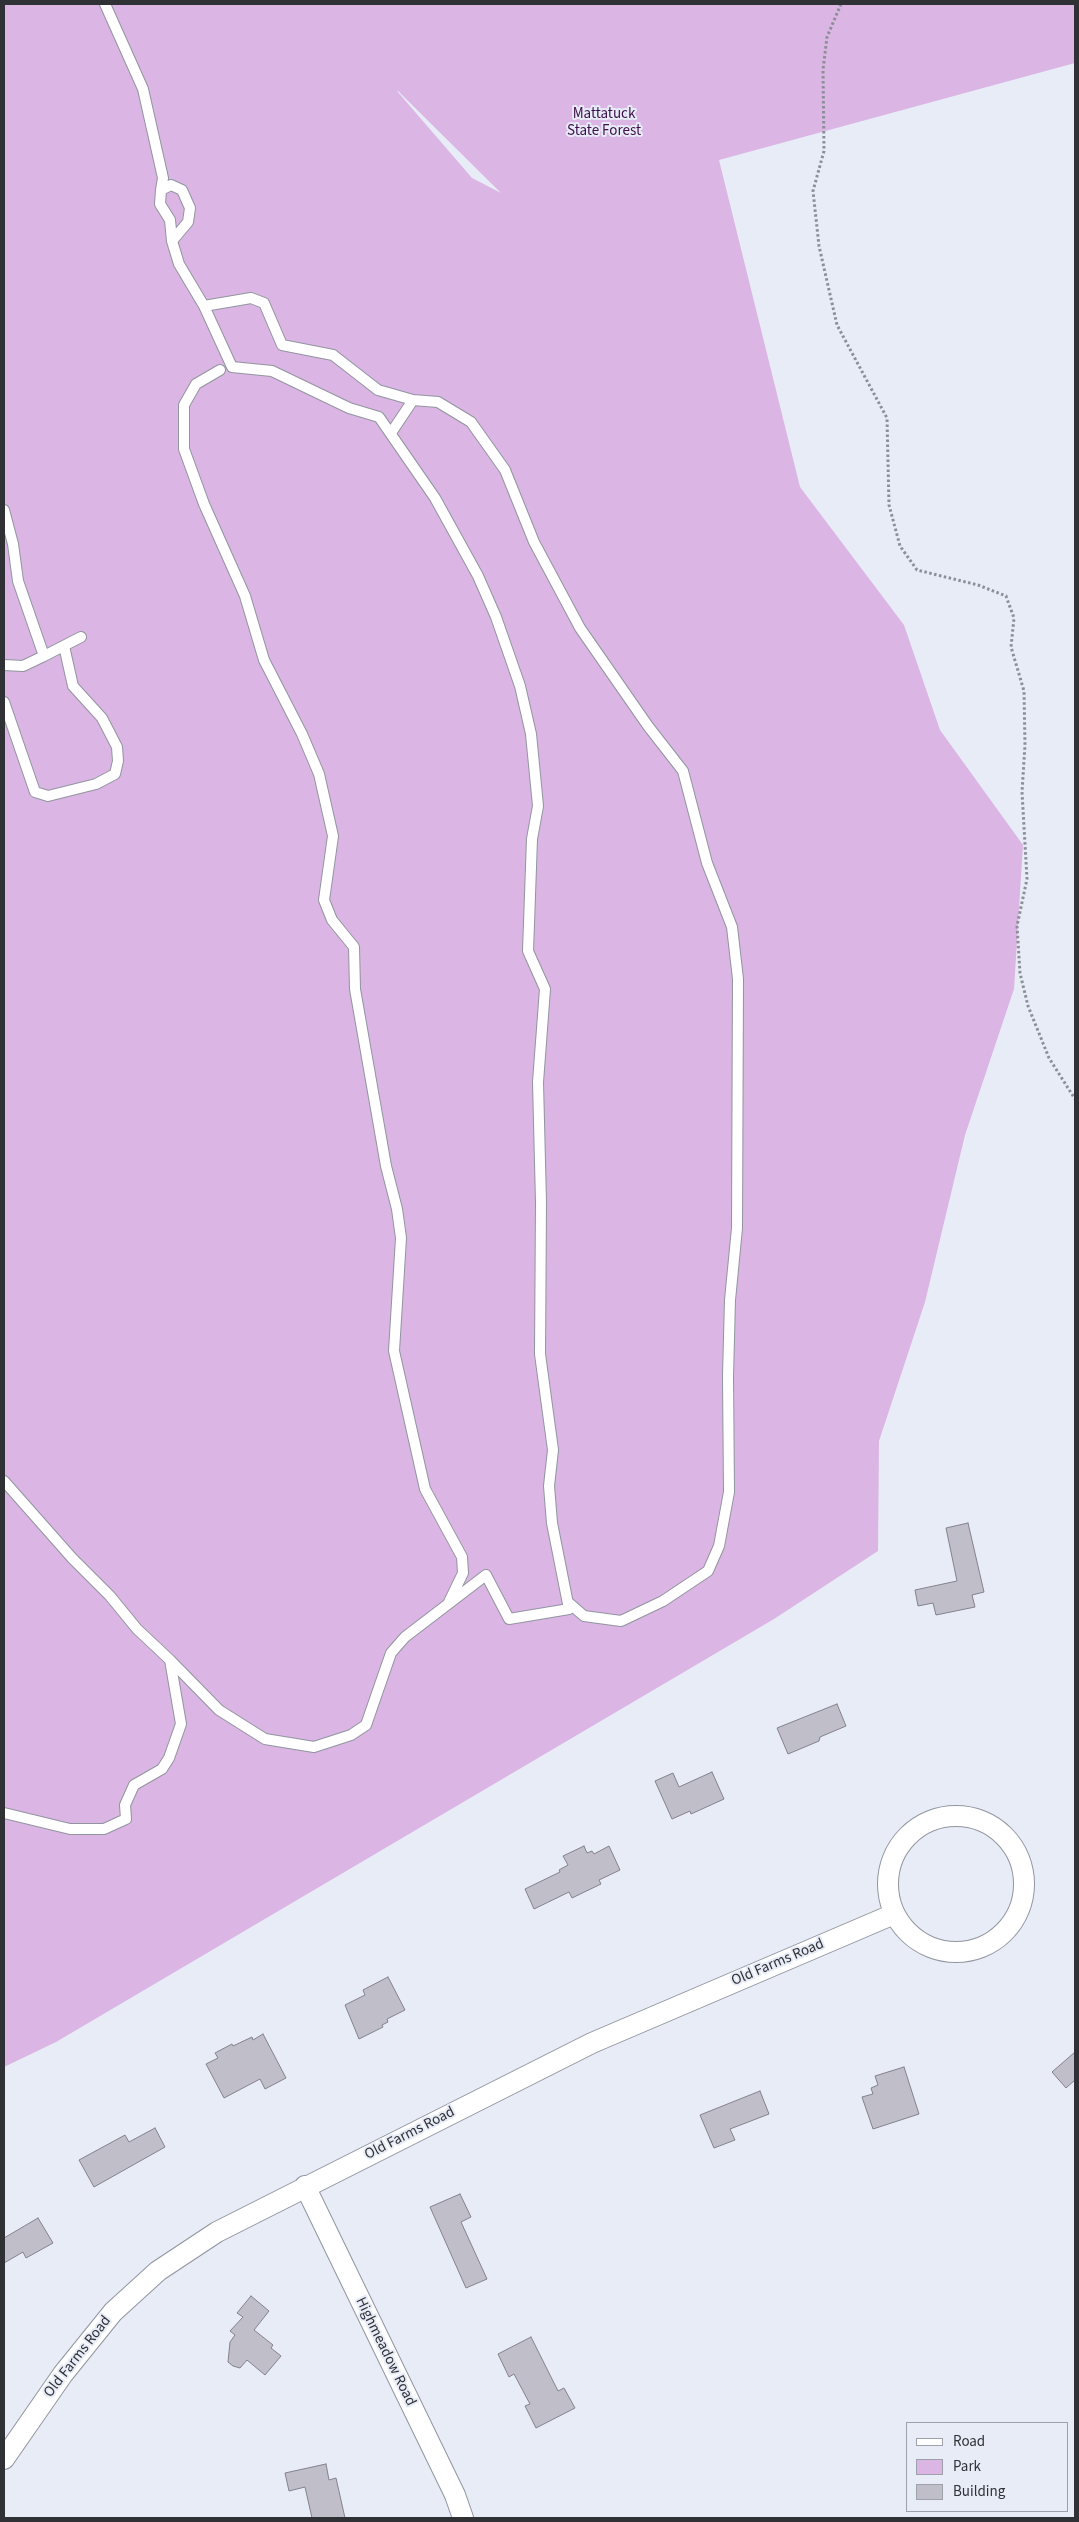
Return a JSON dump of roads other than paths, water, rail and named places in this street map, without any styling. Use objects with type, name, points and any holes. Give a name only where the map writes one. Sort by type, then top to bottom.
[{"type":"street","points":[[945,1816],[967,1817],[988,1824],[1006,1837],[1018,1855],[1024,1876],[1023,1898],[1015,1919],[1001,1936],[982,1947],[961,1952],[939,1950],[920,1943],[905,1930],[894,1914],[888,1889],[890,1864],[897,1849],[908,1835],[931,1820],[945,1816]]},
{"type":"street","name":"Old Farms Road","points":[[4,2458],[63,2374],[113,2312],[158,2271],[217,2232],[592,2043],[894,1914]]},
{"type":"street","name":"Highmeadow Road","points":[[305,2186],[455,2495],[463,2518]]},
{"type":"lane","points":[[4,1481],[72,1558],[110,1596],[137,1629],[219,1710],[265,1738],[314,1748],[351,1735],[366,1725],[391,1653],[405,1637],[486,1575],[509,1620],[569,1609],[552,1523],[549,1486],[553,1450],[540,1354],[541,1202],[538,1082],[545,989],[528,951],[532,839],[538,806],[531,734],[520,686],[496,617],[478,576],[435,498],[379,417],[349,408],[272,371],[232,367],[204,306],[179,264],[172,241],[170,220],[160,204],[163,178],[143,89],[104,4]]},
{"type":"lane","points":[[161,190],[171,185],[182,190],[190,208],[188,222],[172,241]]},
{"type":"lane","points":[[204,306],[251,298],[264,303],[282,345],[332,355],[378,390],[412,400],[438,402],[471,422],[505,470],[534,542],[580,628],[648,726],[683,770],[707,864],[732,927],[738,979],[737,1228],[730,1310],[728,1492],[718,1546],[708,1571],[663,1601],[621,1621],[584,1616],[568,1602]]},
{"type":"lane","points":[[220,370],[196,384],[184,405],[184,449],[204,504],[245,596],[264,660],[302,734],[319,774],[332,836],[324,900],[332,920],[354,947],[355,989],[386,1166],[397,1209],[400,1238],[394,1350],[425,1490],[462,1557],[463,1573],[449,1603]]},
{"type":"lane","points":[[391,433],[412,400]]},
{"type":"lane","points":[[4,510],[13,544],[18,581],[44,656]]},
{"type":"lane","points":[[4,665],[23,666],[82,637]]},
{"type":"lane","points":[[4,702],[35,792],[48,796],[96,784],[115,774],[118,761],[117,747],[102,718],[72,686],[64,646]]},
{"type":"lane","points":[[4,1813],[70,1829],[104,1829],[126,1819],[126,1805],[134,1785],[162,1769],[179,1734],[180,1711],[170,1660]]},
{"type":"park label","name":"Mattatuck State Forest","points":[[604,124]]}]
